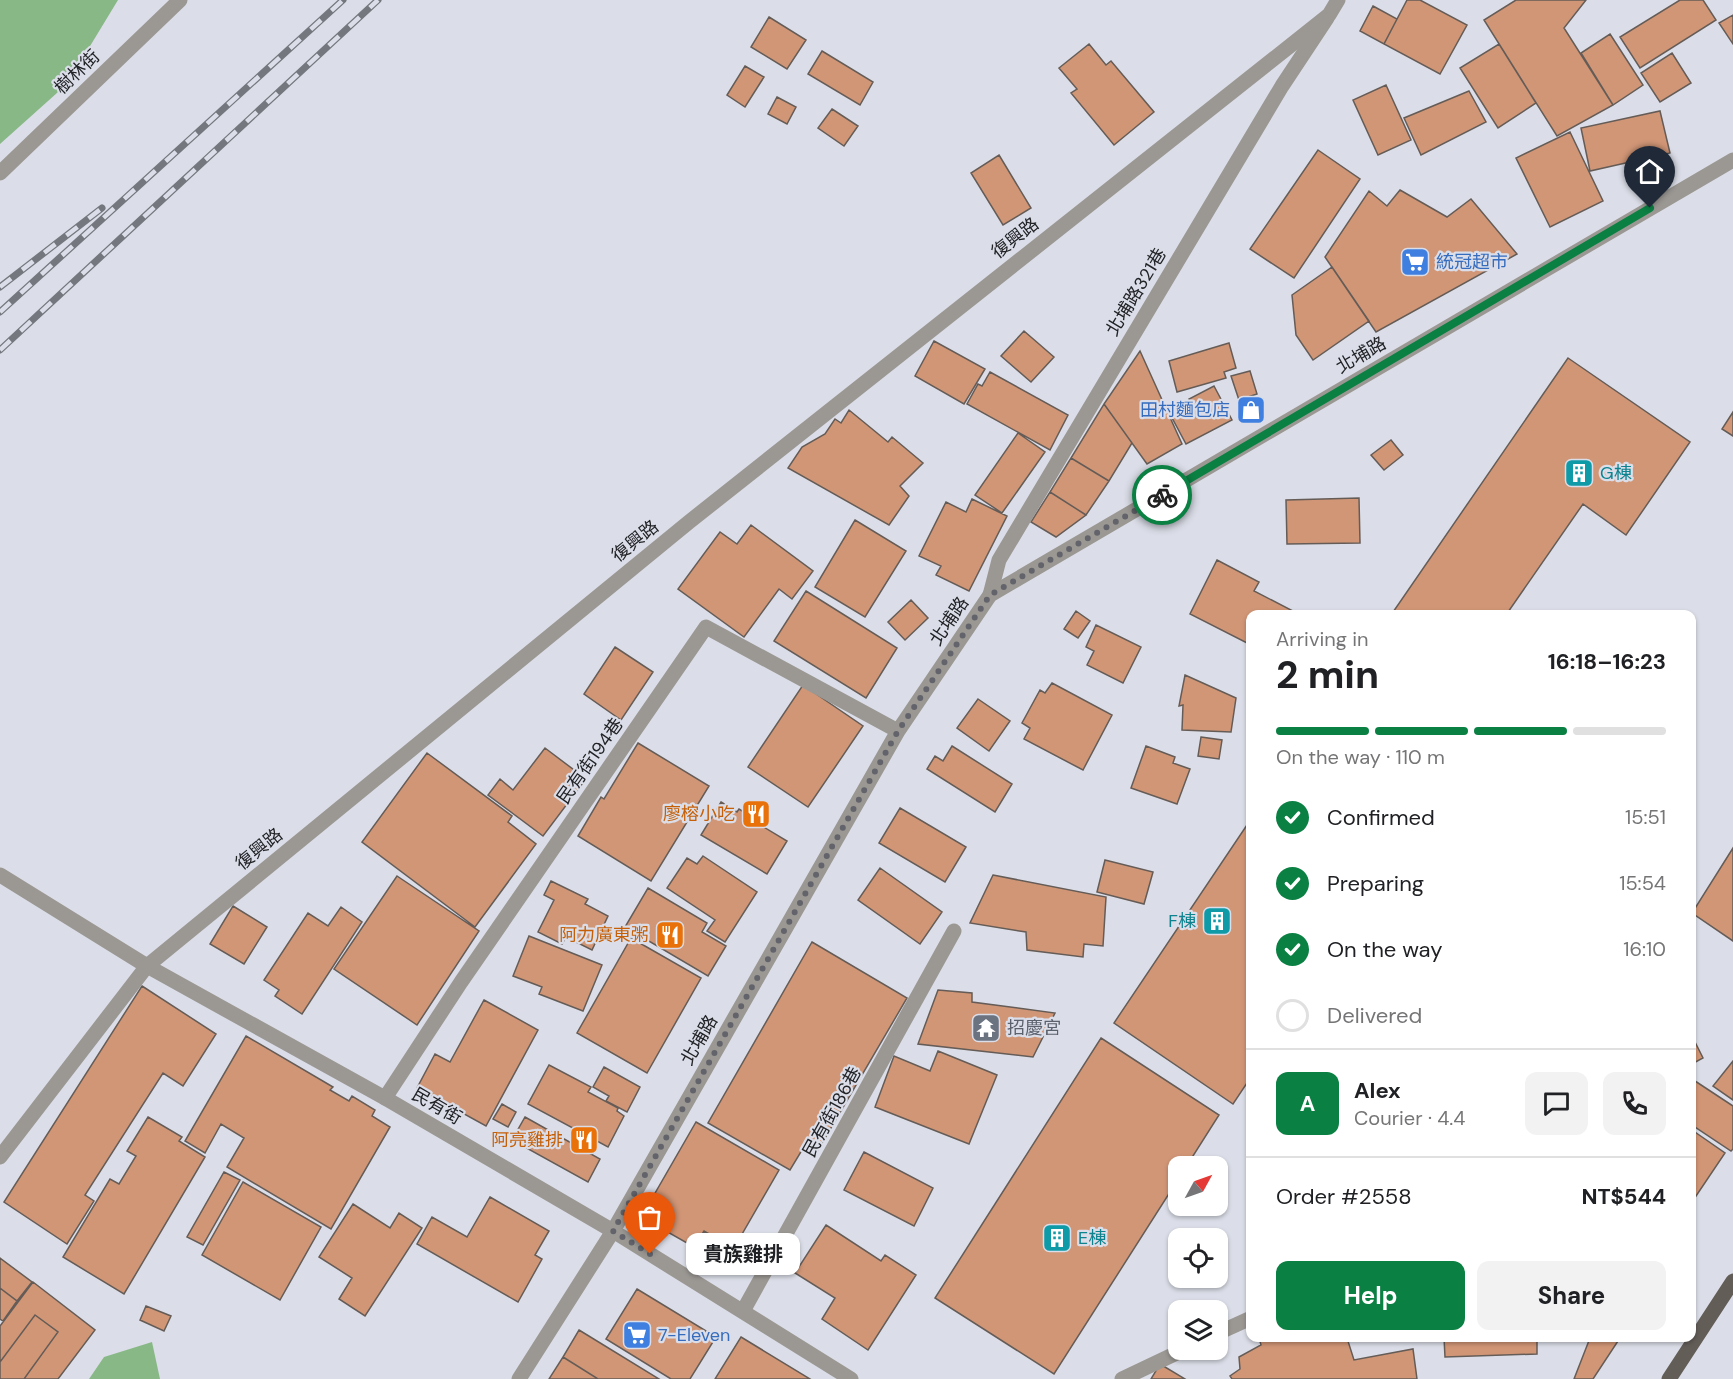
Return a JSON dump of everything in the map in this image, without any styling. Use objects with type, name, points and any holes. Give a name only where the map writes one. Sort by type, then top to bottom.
[{"type":"main road","points":[[1696,1338],[1733,1281]]},
{"type":"main road","points":[[1669,1379],[1693,1342]]},
{"type":"street","name":"樹林街","points":[[0,173],[180,0]]},
{"type":"street","name":"復興路","points":[[0,1157],[147,966],[689,522],[1329,15],[1338,0]]},
{"type":"street","name":"北埔路321巷","points":[[990,595],[999,560],[1282,86],[1329,15]]},
{"type":"street","name":"北埔路","points":[[519,1379],[613,1231],[898,731],[990,595],[1733,160]]},
{"type":"street","name":"民有街194巷","points":[[385,1098],[461,982],[706,627],[898,731]]},
{"type":"street","name":"民有街","points":[[0,875],[147,966],[385,1098],[613,1231],[851,1379]]},
{"type":"street","name":"民有街186巷","points":[[743,1311],[954,931]]},
{"type":"street","points":[[1228,1329],[1246,1320]]},
{"type":"street","points":[[1122,1379],[1168,1357]]},
{"type":"green space","points":[[0,0],[118,0],[67,84],[0,144]]},
{"type":"green space","points":[[152,1342],[160,1379],[89,1379],[104,1357]]},
{"type":"building","points":[[1407,0],[1420,0],[1467,25],[1440,74],[1384,44]]},
{"type":"building","points":[[1516,0],[1586,0],[1564,28],[1613,105],[1557,136],[1484,20]]},
{"type":"building","points":[[1680,0],[1703,0],[1716,20],[1640,68],[1620,37]]},
{"type":"building","points":[[1373,6],[1397,19],[1384,44],[1360,31]]},
{"type":"building","points":[[1733,15],[1733,44],[1719,23]]},
{"type":"building","points":[[769,17],[806,40],[787,69],[751,47]]},
{"type":"building","points":[[1610,34],[1643,85],[1613,105],[1581,53]]},
{"type":"building","points":[[1089,44],[1106,65],[1111,61],[1154,112],[1114,145],[1071,93],[1077,89],[1059,68]]},
{"type":"building","points":[[1499,44],[1536,103],[1498,128],[1460,68]]},
{"type":"building","points":[[822,51],[873,82],[860,105],[808,74]]},
{"type":"building","points":[[1672,53],[1691,83],[1660,102],[1641,73]]},
{"type":"building","points":[[745,66],[764,77],[745,107],[727,95]]},
{"type":"building","points":[[1386,85],[1411,140],[1378,155],[1353,100]]},
{"type":"building","points":[[1469,91],[1486,122],[1421,155],[1404,118]]},
{"type":"building","points":[[777,97],[796,107],[787,124],[768,114]]},
{"type":"building","points":[[832,109],[858,126],[844,146],[818,128]]},
{"type":"building","points":[[1660,111],[1670,153],[1590,171],[1581,128]]},
{"type":"building","points":[[1570,132],[1603,201],[1550,227],[1516,158]]},
{"type":"building","points":[[1318,150],[1360,179],[1294,278],[1250,249]]},
{"type":"building","points":[[999,155],[1031,208],[1003,225],[971,173]]},
{"type":"building","name":"統冠超市","points":[[1400,190],[1447,217],[1471,199],[1517,254],[1376,332],[1325,257],[1369,191],[1387,206]]},
{"type":"building","points":[[1332,267],[1369,321],[1313,360],[1296,335],[1292,295]]},
{"type":"building","points":[[1024,331],[1054,357],[1031,382],[1001,356]]},
{"type":"building","points":[[934,341],[985,369],[964,404],[915,376]]},
{"type":"building","points":[[1229,343],[1236,368],[1224,372],[1226,378],[1177,392],[1169,361]]},
{"type":"building","points":[[1140,351],[1182,444],[1147,464],[1104,404]]},
{"type":"building","name":"G棟","points":[[1568,358],[1690,442],[1626,535],[1583,504],[1509,610],[1394,610]]},
{"type":"building","points":[[1250,371],[1257,394],[1239,400],[1231,376]]},
{"type":"building","points":[[990,372],[1068,415],[1050,450],[967,404],[978,384],[982,386]]},
{"type":"building","points":[[1214,386],[1232,420],[1186,444],[1170,414],[1191,403],[1189,399]]},
{"type":"building","points":[[1104,404],[1132,443],[1109,481],[1071,458]]},
{"type":"building","points":[[849,410],[888,442],[892,437],[923,463],[900,486],[909,496],[889,525],[788,468],[802,447],[825,434],[835,419],[841,423]]},
{"type":"building","points":[[1733,412],[1733,436],[1722,429]]},
{"type":"building","points":[[1018,433],[1045,452],[1002,513],[975,495]]},
{"type":"building","points":[[1391,440],[1403,455],[1384,470],[1371,455]]},
{"type":"building","points":[[1071,458],[1109,481],[1086,515],[1050,492]]},
{"type":"building","points":[[1050,492],[1086,515],[1056,537],[1031,522]]},
{"type":"building","points":[[1359,498],[1360,543],[1287,544],[1286,500]]},
{"type":"building","points":[[972,499],[1007,516],[969,591],[936,575],[941,566],[919,556],[946,502],[966,512]]},
{"type":"building","points":[[855,520],[906,551],[865,617],[815,587]]},
{"type":"building","points":[[751,525],[813,571],[792,599],[779,589],[744,637],[678,589],[720,532],[737,544]]},
{"type":"building","points":[[1217,560],[1259,582],[1254,591],[1291,610],[1246,610],[1246,642],[1190,614]]},
{"type":"building","points":[[806,591],[897,648],[866,698],[774,641]]},
{"type":"building","points":[[911,600],[928,618],[905,640],[888,622]]},
{"type":"building","points":[[1076,611],[1090,621],[1078,638],[1064,629]]},
{"type":"building","points":[[1096,625],[1141,647],[1123,683],[1087,665],[1094,651],[1086,647]]},
{"type":"building","points":[[615,647],[653,672],[621,720],[584,694]]},
{"type":"building","points":[[1185,675],[1236,698],[1231,732],[1182,730],[1183,705],[1179,706]]},
{"type":"building","points":[[1052,683],[1112,715],[1083,770],[1024,739],[1030,728],[1022,723],[1040,690],[1045,693]]},
{"type":"building","points":[[803,685],[863,726],[808,807],[748,767]]},
{"type":"building","points":[[978,699],[1010,721],[989,751],[957,728]]},
{"type":"building","points":[[1201,737],[1222,740],[1219,759],[1198,756]]},
{"type":"building","points":[[638,743],[709,786],[651,881],[578,836],[601,797],[604,799]]},
{"type":"building","points":[[952,746],[1012,784],[995,812],[927,769],[935,756],[943,761]]},
{"type":"building","points":[[1146,746],[1175,757],[1173,763],[1190,769],[1177,804],[1131,788]]},
{"type":"building","points":[[545,748],[586,779],[543,836],[488,795],[500,779],[513,790]]},
{"type":"building","points":[[427,753],[512,816],[508,822],[536,844],[475,927],[362,842]]},
{"type":"building","points":[[721,802],[737,812],[739,809],[787,841],[767,874],[701,835]]},
{"type":"building","points":[[900,808],[966,847],[945,882],[879,843]]},
{"type":"building","name":"F棟","points":[[1246,826],[1246,1084],[1233,1104],[1114,1023]]},
{"type":"building","points":[[1733,848],[1733,941],[1696,916],[1696,907]]},
{"type":"building","points":[[703,856],[757,892],[725,942],[707,931],[715,920],[667,888],[687,858],[697,864]]},
{"type":"building","points":[[1105,860],[1153,872],[1144,904],[1097,892]]},
{"type":"building","points":[[880,868],[942,912],[920,944],[858,900]]},
{"type":"building","points":[[993,875],[1106,897],[1103,946],[1084,944],[1083,957],[1027,950],[1026,932],[970,923]]},
{"type":"building","points":[[397,876],[479,931],[417,1025],[334,969]]},
{"type":"building","points":[[551,881],[588,899],[585,904],[608,916],[592,950],[566,937],[562,944],[538,932],[554,900],[544,895]]},
{"type":"building","points":[[648,888],[707,923],[702,932],[726,946],[708,976],[625,927]]},
{"type":"building","points":[[233,906],[267,927],[244,964],[210,944]]},
{"type":"building","points":[[341,907],[362,922],[302,1014],[275,996],[279,990],[264,980],[308,913],[328,926]]},
{"type":"building","points":[[529,936],[602,965],[583,1011],[539,994],[542,987],[513,976]]},
{"type":"building","points":[[631,938],[701,978],[647,1073],[577,1033]]},
{"type":"building","points":[[812,942],[907,998],[814,1157],[802,1150],[790,1170],[708,1123]]},
{"type":"building","points":[[142,986],[216,1034],[183,1086],[163,1073],[85,1195],[94,1201],[67,1244],[4,1202]]},
{"type":"building","name":"招慶宮","points":[[938,990],[972,993],[972,1002],[1055,1013],[1033,1057],[918,1044]]},
{"type":"building","points":[[484,1000],[538,1030],[486,1126],[417,1088],[435,1054],[450,1062]]},
{"type":"building","points":[[246,1036],[333,1087],[330,1090],[349,1101],[352,1096],[375,1110],[372,1116],[390,1127],[331,1229],[227,1167],[244,1138],[221,1124],[205,1153],[185,1141]]},
{"type":"building","name":"E棟","points":[[1101,1038],[1219,1115],[1193,1156],[1168,1156],[1168,1195],[1054,1374],[935,1298]]},
{"type":"building","points":[[1696,1044],[1703,1058],[1696,1062]]},
{"type":"building","points":[[938,1051],[997,1075],[969,1144],[875,1107],[894,1056],[930,1071]]},
{"type":"building","points":[[1733,1061],[1733,1100],[1713,1086]]},
{"type":"building","points":[[549,1065],[591,1087],[588,1092],[618,1108],[617,1111],[624,1116],[608,1147],[528,1104]]},
{"type":"building","points":[[604,1067],[640,1087],[627,1112],[606,1101],[609,1096],[593,1087]]},
{"type":"building","points":[[1696,1082],[1733,1106],[1733,1149],[1731,1151],[1696,1128]]},
{"type":"building","points":[[502,1104],[516,1112],[508,1127],[493,1119]]},
{"type":"building","points":[[148,1117],[182,1137],[179,1141],[205,1157],[124,1294],[63,1257],[110,1179],[119,1184],[136,1156],[127,1151]]},
{"type":"building","points":[[525,1117],[600,1159],[588,1182],[512,1140]]},
{"type":"building","points":[[696,1122],[779,1170],[734,1248],[704,1231],[694,1247],[650,1222],[663,1200],[654,1195]]},
{"type":"building","points":[[1696,1133],[1725,1153],[1696,1196]]},
{"type":"building","points":[[864,1152],[933,1188],[914,1226],[844,1190]]},
{"type":"building","points":[[224,1172],[240,1180],[203,1245],[187,1237]]},
{"type":"building","points":[[243,1182],[321,1227],[280,1300],[202,1255]]},
{"type":"building","points":[[490,1197],[549,1231],[535,1255],[542,1259],[518,1302],[417,1244],[432,1217],[467,1237]]},
{"type":"building","points":[[353,1204],[390,1228],[399,1213],[422,1228],[365,1316],[339,1299],[352,1278],[319,1257]]},
{"type":"building","points":[[826,1225],[881,1261],[885,1255],[916,1275],[868,1350],[822,1319],[835,1298],[795,1273]]},
{"type":"building","points":[[0,1258],[32,1282],[17,1301],[0,1288]]},
{"type":"building","points":[[33,1282],[95,1330],[58,1379],[24,1379],[58,1332],[35,1315],[0,1362],[0,1326]]},
{"type":"building","points":[[0,1288],[17,1301],[3,1321],[0,1319]]},
{"type":"building","points":[[637,1289],[716,1337],[690,1379],[671,1379],[606,1339]]},
{"type":"building","points":[[146,1306],[171,1316],[164,1331],[140,1320]]},
{"type":"building","points":[[35,1315],[58,1332],[24,1379],[0,1379],[0,1362]]},
{"type":"building","points":[[579,1330],[659,1379],[598,1379],[563,1357]]},
{"type":"building","points":[[741,1337],[810,1379],[715,1379]]},
{"type":"building","points":[[1260,1342],[1348,1342],[1354,1360],[1413,1349],[1417,1379],[1232,1379],[1230,1376],[1240,1369],[1239,1357],[1261,1345]]},
{"type":"building","points":[[1444,1342],[1537,1342],[1537,1354],[1445,1357]]},
{"type":"building","points":[[1588,1342],[1617,1342],[1593,1379],[1574,1379]]},
{"type":"building","points":[[563,1357],[598,1379],[549,1379]]},
{"type":"building","points":[[1160,1364],[1185,1379],[1151,1379]]},
{"type":"railway","points":[[0,312],[343,0]]},
{"type":"railway","points":[[0,350],[378,0]]},
{"type":"railway","points":[[0,287],[102,208]]},
{"type":"way so far","points":[[650,1254],[613,1231],[898,731],[990,595],[1162,495]]},
{"type":"place","name":"統冠超市","points":[[1415,262]]},
{"type":"place","name":"田村麵包店","points":[[1251,410]]},
{"type":"place","name":"G棟","points":[[1579,473]]},
{"type":"place","name":"廖榕小吃","points":[[756,814]]},
{"type":"place","name":"F棟","points":[[1217,921]]},
{"type":"place","name":"阿力廣東粥","points":[[670,935]]},
{"type":"place","name":"招慶宮","points":[[986,1028]]},
{"type":"place","name":"阿亮雞排","points":[[584,1140]]},
{"type":"place","name":"E棟","points":[[1057,1238]]},
{"type":"place","name":"貴族雞排","points":[[650,1254]]},
{"type":"place","name":"7-Eleven","points":[[637,1335]]},
{"type":"route","points":[[1162,495],[1650,208]]}]
